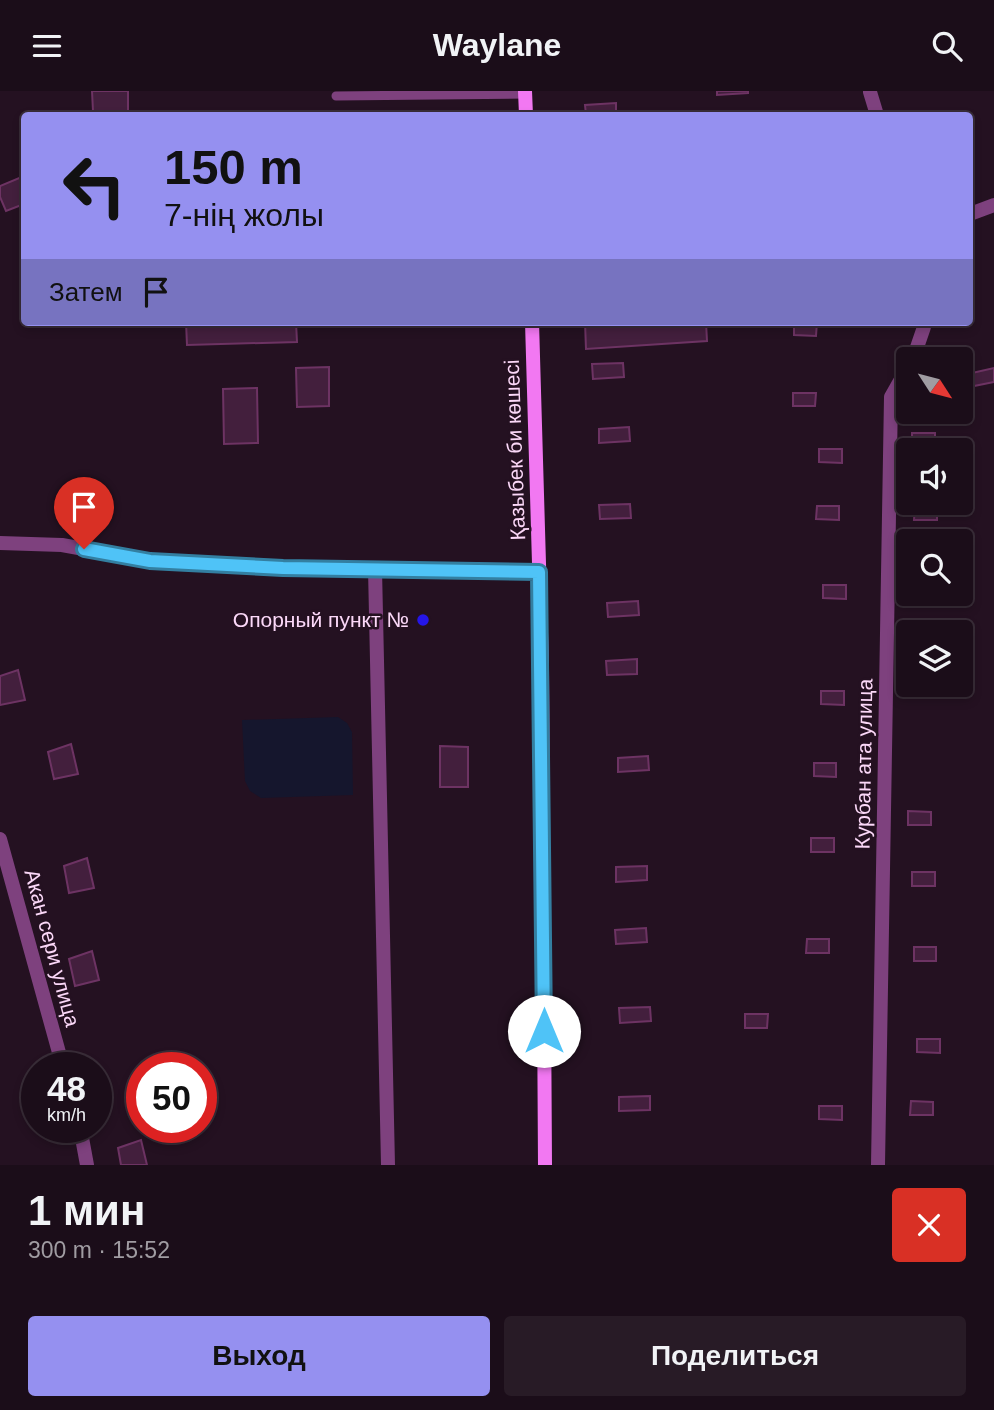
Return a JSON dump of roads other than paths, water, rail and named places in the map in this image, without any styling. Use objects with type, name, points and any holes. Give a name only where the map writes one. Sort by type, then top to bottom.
[{"type":"main road","points":[[526,93],[526,112]]},
{"type":"main road","name":"Қазыбек би көшесі","points":[[532,326],[539,572],[545,1165]]},
{"type":"street","points":[[870,92],[876,112]]},
{"type":"street","points":[[973,213],[994,205]]},
{"type":"street","points":[[917,347],[924,326]]},
{"type":"street","name":"Курбан ата улица","points":[[878,1165],[891,397],[896,388]]},
{"type":"street","points":[[0,543],[62,545],[150,561],[539,572]]},
{"type":"street","points":[[375,569],[388,1165]]},
{"type":"street","name":"Акан сери улица","points":[[0,839],[59,1052]]},
{"type":"street","points":[[83,1143],[87,1165]]},
{"type":"lane","points":[[336,96],[385,93],[526,93]]},
{"type":"place","name":"Опорный пункт №","points":[[423,620]]}]
